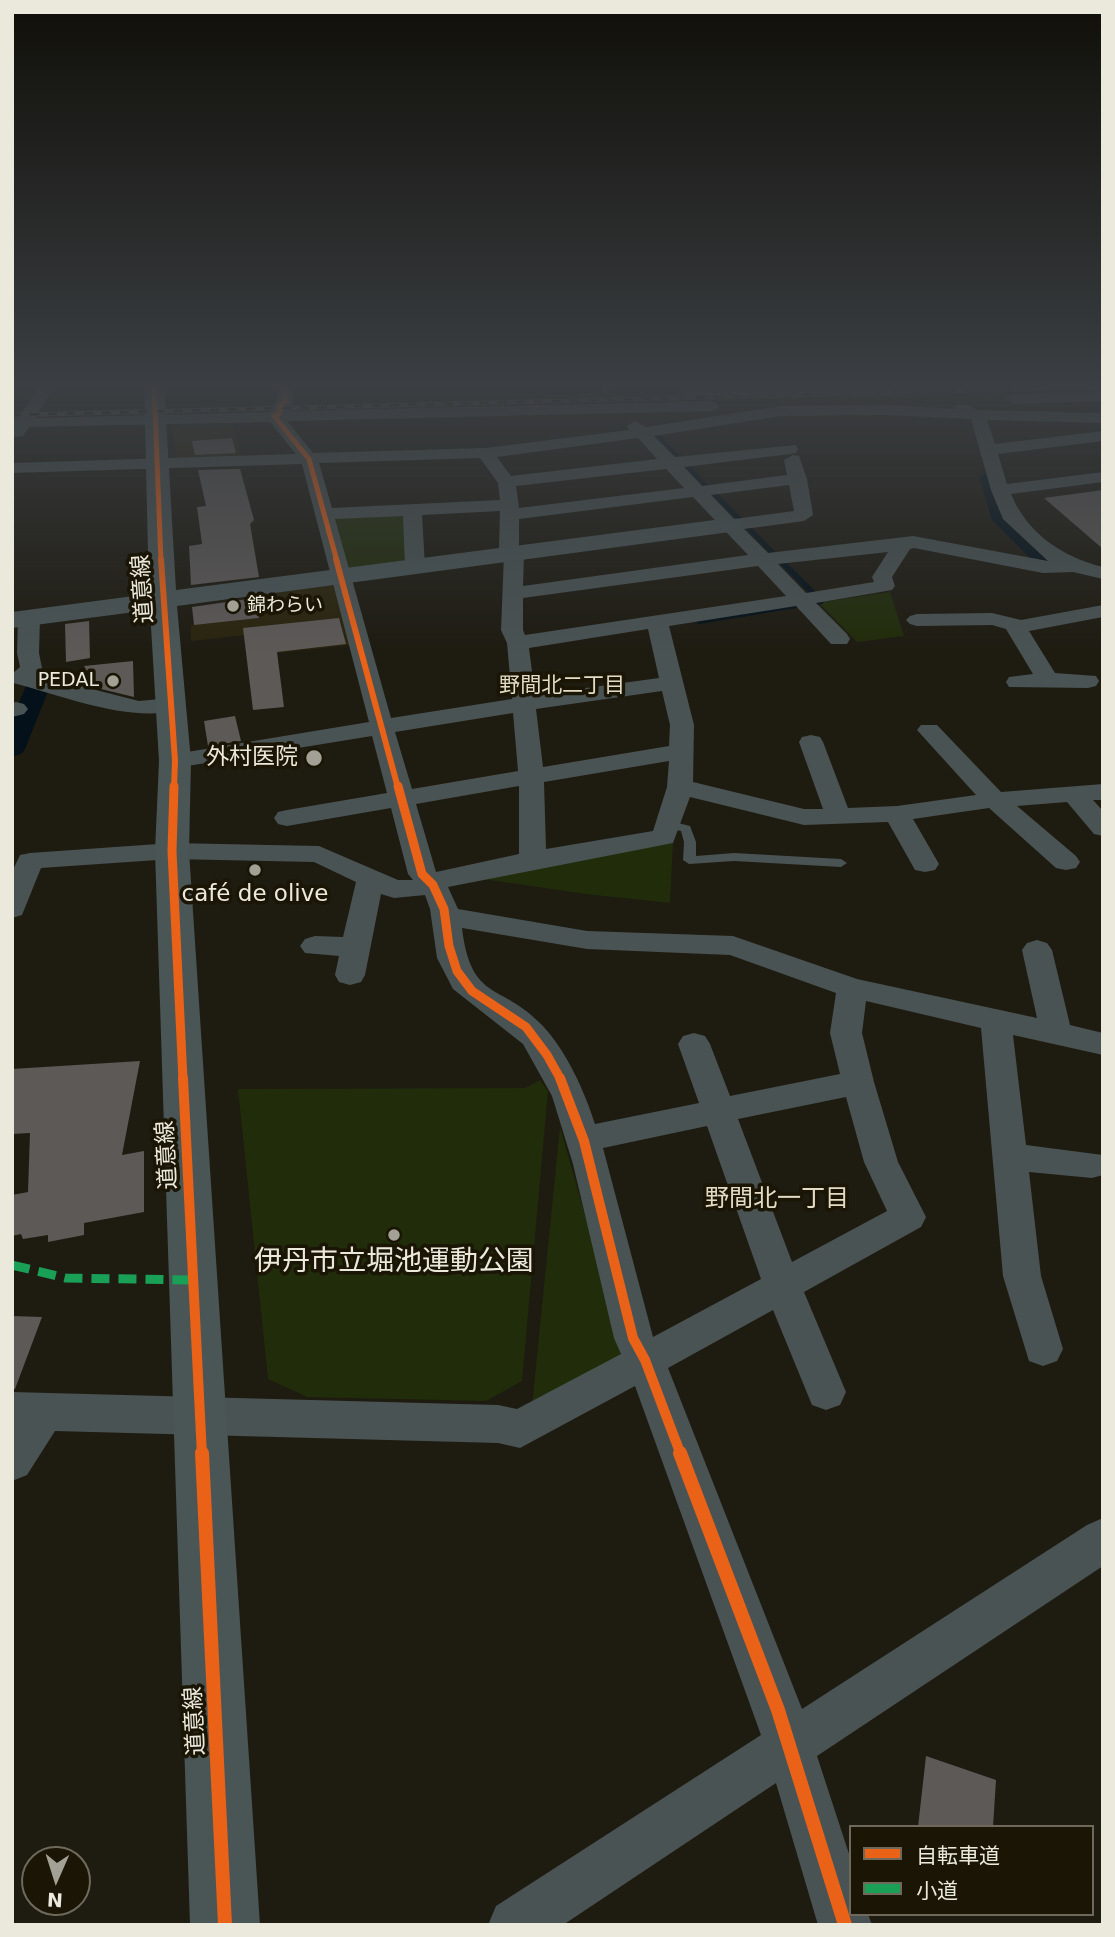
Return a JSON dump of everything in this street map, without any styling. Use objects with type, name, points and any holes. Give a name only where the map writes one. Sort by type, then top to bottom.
[{"type":"street","name":"道意線","points":[[156,474],[175,761],[172,851],[225,1925]]},
{"type":"street","points":[[314,474],[422,874],[433,883],[449,916],[450,943],[457,971],[470,988],[533,1034],[557,1073],[584,1139],[633,1338],[645,1360],[778,1710],[845,1925]]},
{"type":"street","points":[[500,474],[508,482],[509,549],[514,554],[512,630],[518,643],[531,775],[533,860]]},
{"type":"street","points":[[508,482],[573,474]]},
{"type":"street","points":[[682,474],[839,639]]},
{"type":"street","points":[[171,705],[139,708],[21,678],[31,668],[21,619],[804,515],[796,474]]},
{"type":"street","points":[[996,474],[1012,519],[1064,562],[1103,573]]},
{"type":"street","points":[[1000,490],[1103,477]]},
{"type":"street","points":[[326,514],[412,510],[509,510],[698,492],[797,479]]},
{"type":"street","points":[[412,510],[415,566]]},
{"type":"street","points":[[515,593],[913,542],[1043,567],[1093,552]]},
{"type":"street","points":[[518,643],[885,586],[883,578],[903,545]]},
{"type":"street","points":[[917,620],[1015,619],[1103,611]]},
{"type":"street","points":[[1015,619],[1028,652],[1048,680]]},
{"type":"street","points":[[12,909],[21,862],[172,851],[319,854],[394,889],[415,889],[533,860],[664,837],[680,787],[682,726],[657,622]]},
{"type":"street","points":[[1017,682],[1088,681]]},
{"type":"street","points":[[175,761],[670,682]]},
{"type":"street","points":[[929,730],[995,800],[1066,862]]},
{"type":"street","points":[[811,742],[838,816]]},
{"type":"street","points":[[286,818],[682,751]]},
{"type":"street","points":[[680,787],[804,817],[897,814],[995,800],[1103,792]]},
{"type":"street","points":[[1073,793],[1103,828]]},
{"type":"street","points":[[897,814],[925,864]]},
{"type":"street","points":[[315,946],[353,961],[370,879]]},
{"type":"street","points":[[449,916],[587,940],[733,946],[852,988],[1103,1044]]},
{"type":"street","points":[[1037,950],[1056,1034]]},
{"type":"street","points":[[12,1461],[28,1412],[498,1424],[520,1429],[908,1217],[881,1162],[846,1033],[852,988]]},
{"type":"street","points":[[996,1022],[1022,1276],[1043,1349]]},
{"type":"street","points":[[694,1044],[783,1287],[826,1392]]},
{"type":"street","points":[[584,1139],[858,1082]]},
{"type":"street","points":[[1010,1157],[1092,1165]]},
{"type":"street","points":[[516,1925],[1103,1540]]},
{"type":"lane","points":[[666,824],[686,829],[690,842],[689,860],[734,857],[841,863]]},
{"type":"shaded area","points":[[328,584],[335,586],[350,645],[277,653],[273,632],[191,641],[191,625],[260,618],[257,593]]},
{"type":"green space","points":[[406,515],[409,561],[345,568],[332,519]]},
{"type":"green space","points":[[890,592],[904,636],[857,642],[821,605],[823,602]]},
{"type":"green space","points":[[673,843],[670,903],[476,878]]},
{"type":"green space","name":"伊丹市立堀池運動公園","points":[[540,1080],[548,1091],[522,1381],[486,1401],[307,1397],[268,1379],[238,1089],[525,1088]]},
{"type":"green space","points":[[560,1127],[623,1349],[614,1366],[532,1406]]},
{"type":"building","points":[[199,474],[241,474],[254,520],[250,524],[259,577],[191,585],[189,546],[202,544],[197,507],[206,506]]},
{"type":"building","points":[[1103,490],[1103,549],[1044,498]]},
{"type":"building","points":[[255,598],[259,618],[194,625],[192,607]]},
{"type":"building","points":[[339,618],[346,644],[277,652],[284,707],[253,710],[243,628]]},
{"type":"building","points":[[89,621],[90,658],[66,662],[65,624]]},
{"type":"building","name":"PEDAL","points":[[133,661],[134,697],[97,688],[84,666]]},
{"type":"building","points":[[235,716],[241,741],[208,746],[204,721]]},
{"type":"building","points":[[140,1061],[122,1155],[144,1151],[144,1212],[84,1223],[84,1235],[48,1242],[48,1235],[23,1239],[21,1234],[12,1236],[12,1195],[28,1192],[30,1133],[12,1134],[12,1069]]},
{"type":"building","points":[[12,1316],[42,1317],[15,1389],[12,1389]]},
{"type":"building","points":[[926,1756],[996,1780],[993,1825],[918,1825]]},
{"type":"waterway","points":[[695,474],[781,561]]},
{"type":"waterway","points":[[988,477],[1002,520],[1045,562]]},
{"type":"waterway","points":[[699,621],[821,601],[781,561]]},
{"type":"waterway","points":[[12,749],[39,684]]},
{"type":"marked path","points":[[12,1265],[66,1278],[194,1280]]},
{"type":"cycle path","points":[[158,474],[163,600],[175,761],[172,851],[225,1925]]},
{"type":"cycle path","points":[[313,474],[422,874],[433,885],[444,909],[452,958],[457,971],[472,991],[516,1019],[534,1036],[559,1075],[568,1096],[590,1164],[633,1338],[645,1360],[778,1710],[845,1925]]},
{"type":"place","name":"錦わらい","points":[[233,606]]},
{"type":"place","name":"PEDAL","points":[[113,681]]},
{"type":"place","name":"外村医院","points":[[314,758]]},
{"type":"place","name":"café de olive","points":[[255,870]]},
{"type":"place","name":"伊丹市立堀池運動公園","points":[[394,1235]]},
{"type":"district","name":"野間北二丁目","points":[[562,687]]},
{"type":"district","name":"野間北一丁目","points":[[777,1200]]}]
